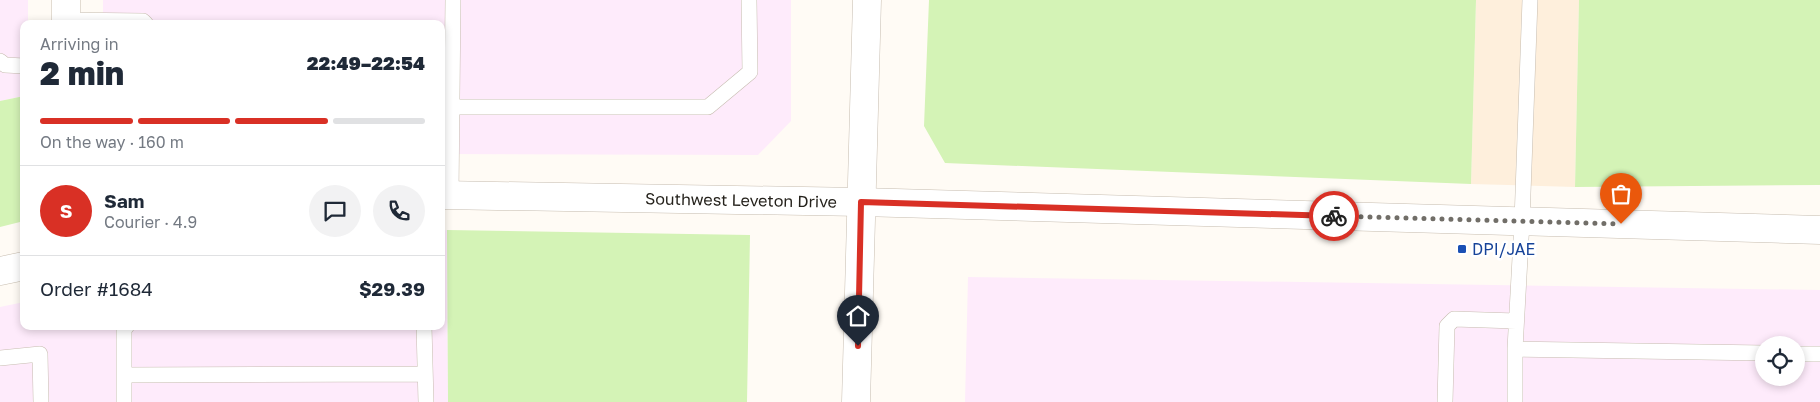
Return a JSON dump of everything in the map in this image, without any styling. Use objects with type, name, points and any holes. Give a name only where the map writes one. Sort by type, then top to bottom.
[{"type":"street","points":[[856,402],[867,0]]},
{"type":"street","name":"Southwest Leveton Drive","points":[[446,195],[861,202],[1820,230]]},
{"type":"street","points":[[0,271],[20,267]]},
{"type":"lane","points":[[446,195],[452,107],[453,0]]},
{"type":"lane","points":[[452,107],[708,107],[750,72],[749,0]]},
{"type":"lane","points":[[1515,402],[1516,321],[1522,221],[1530,0]]},
{"type":"lane","points":[[66,14],[132,20]]},
{"type":"lane","points":[[0,61],[5,65],[20,66]]},
{"type":"lane","points":[[1445,402],[1447,326],[1454,320],[1516,321]]},
{"type":"lane","points":[[124,330],[124,402]]},
{"type":"lane","points":[[424,330],[426,402]]},
{"type":"lane","points":[[1515,349],[1755,353]]},
{"type":"lane","points":[[0,358],[40,354],[41,402]]},
{"type":"lane","points":[[1805,354],[1820,354]]},
{"type":"lane","points":[[124,375],[425,374]]},
{"type":"shaded area","points":[[0,0],[28,0],[28,20],[20,20],[20,97],[0,101]]},
{"type":"shaded area","points":[[103,0],[791,0],[791,121],[758,155],[445,154],[445,20],[103,20]]},
{"type":"shaded area","points":[[1476,0],[1579,0],[1575,187],[1471,184]]},
{"type":"shaded area","points":[[445,230],[447,230],[448,402],[0,402],[0,307],[20,303],[20,330],[445,330]]},
{"type":"shaded area","points":[[968,277],[1820,290],[1820,402],[965,402]]},
{"type":"green space","points":[[929,0],[1476,0],[1471,184],[945,163],[924,126]]},
{"type":"green space","points":[[1579,0],[1820,0],[1820,185],[1575,187]]},
{"type":"green space","points":[[20,97],[20,222],[0,227],[0,101]]},
{"type":"green space","points":[[447,230],[750,235],[747,402],[448,402]]},
{"type":"way so far","points":[[1334,216],[1621,224]]},
{"type":"place","name":"DPI/JAE","points":[[1462,249]]},
{"type":"route","points":[[858,346],[861,202],[1334,216]]}]
